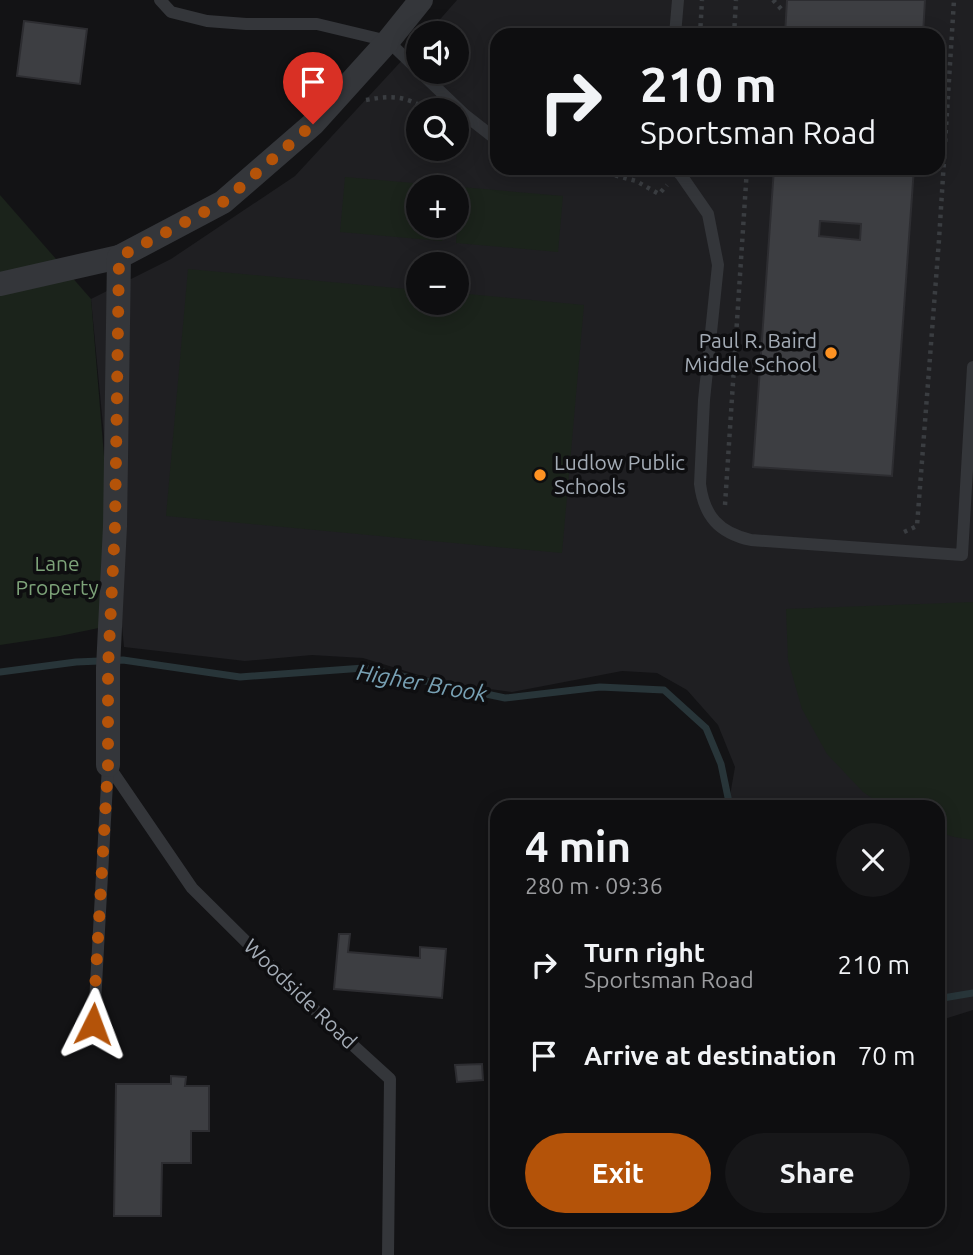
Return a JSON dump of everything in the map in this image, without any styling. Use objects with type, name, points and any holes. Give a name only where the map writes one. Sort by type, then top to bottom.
[{"type":"street","points":[[0,285],[119,257],[223,202],[313,124],[421,0]]},
{"type":"street","points":[[108,765],[108,661],[115,526],[119,257]]},
{"type":"lane","points":[[160,0],[171,12],[207,21],[317,24],[388,41],[406,58]]},
{"type":"lane","points":[[676,28],[678,0]]},
{"type":"lane","points":[[433,84],[490,135]]},
{"type":"lane","points":[[680,175],[708,214],[718,265],[704,400],[700,484],[701,498],[707,510],[714,522],[725,531],[751,540],[962,555],[973,367]]},
{"type":"lane","points":[[93,1040],[108,765]]},
{"type":"lane","name":"Woodside Road","points":[[108,765],[192,888],[321,1016],[390,1079],[388,1255]]},
{"type":"path","points":[[700,28],[702,0]]},
{"type":"path","points":[[734,28],[736,0]]},
{"type":"path","points":[[773,0],[783,11]]},
{"type":"path","points":[[945,144],[954,0]]},
{"type":"path","points":[[359,102],[392,96],[406,99]]},
{"type":"path","points":[[614,175],[636,181],[659,194]]},
{"type":"path","points":[[732,516],[725,505],[747,175]]},
{"type":"path","points":[[900,533],[917,526],[943,175]]},
{"type":"shaded area","name":"Ludlow Public Schools","points":[[457,0],[973,0],[973,1010],[945,1019],[945,800],[729,800],[735,767],[718,725],[687,690],[657,673],[622,671],[512,692],[445,683],[363,658],[312,655],[245,661],[124,647],[91,299],[171,259],[295,176],[406,56],[406,84],[469,84],[469,21],[439,21]]},
{"type":"green space","points":[[345,177],[406,182],[406,238],[340,232]]},
{"type":"green space","points":[[469,188],[563,196],[558,252],[456,243],[456,238],[469,238]]},
{"type":"green space","name":"Lane Property","points":[[0,195],[91,299],[118,624],[0,645]]},
{"type":"green space","points":[[408,238],[442,238],[442,241]]},
{"type":"green space","points":[[188,269],[406,289],[406,315],[469,315],[469,294],[584,305],[562,553],[166,516]]},
{"type":"green space","points":[[973,602],[973,840],[945,834],[945,800],[875,800],[863,792],[827,754],[802,709],[788,660],[786,609]]},
{"type":"building","points":[[787,0],[925,0],[923,28],[785,28]]},
{"type":"building","points":[[24,21],[87,29],[80,84],[17,76]]},
{"type":"building","name":"Paul R. Baird Middle School","points":[[774,175],[914,175],[892,476],[753,467]],"holes":[[[820,221],[861,224],[860,240],[819,236]]]},
{"type":"building","points":[[339,934],[350,934],[348,952],[420,958],[420,947],[446,949],[442,998],[334,989]]},
{"type":"building","points":[[482,1064],[483,1080],[457,1082],[455,1065]]},
{"type":"building","points":[[171,1076],[186,1077],[185,1086],[209,1086],[209,1131],[191,1131],[191,1163],[162,1163],[161,1216],[114,1216],[116,1084],[171,1084]]},
{"type":"waterway","name":"Higher Brook","points":[[0,672],[76,662],[123,660],[240,677],[364,668],[505,698],[600,687],[664,690],[706,728],[721,764],[729,800]]},
{"type":"waterway","name":"Higher Brook","points":[[945,998],[973,993]]},
{"type":"place","name":"Paul R. Baird Middle School","points":[[831,353]]},
{"type":"place","name":"Ludlow Public Schools","points":[[540,475]]},
{"type":"route","points":[[93,1024],[108,765],[119,257],[223,202],[313,124]]}]
